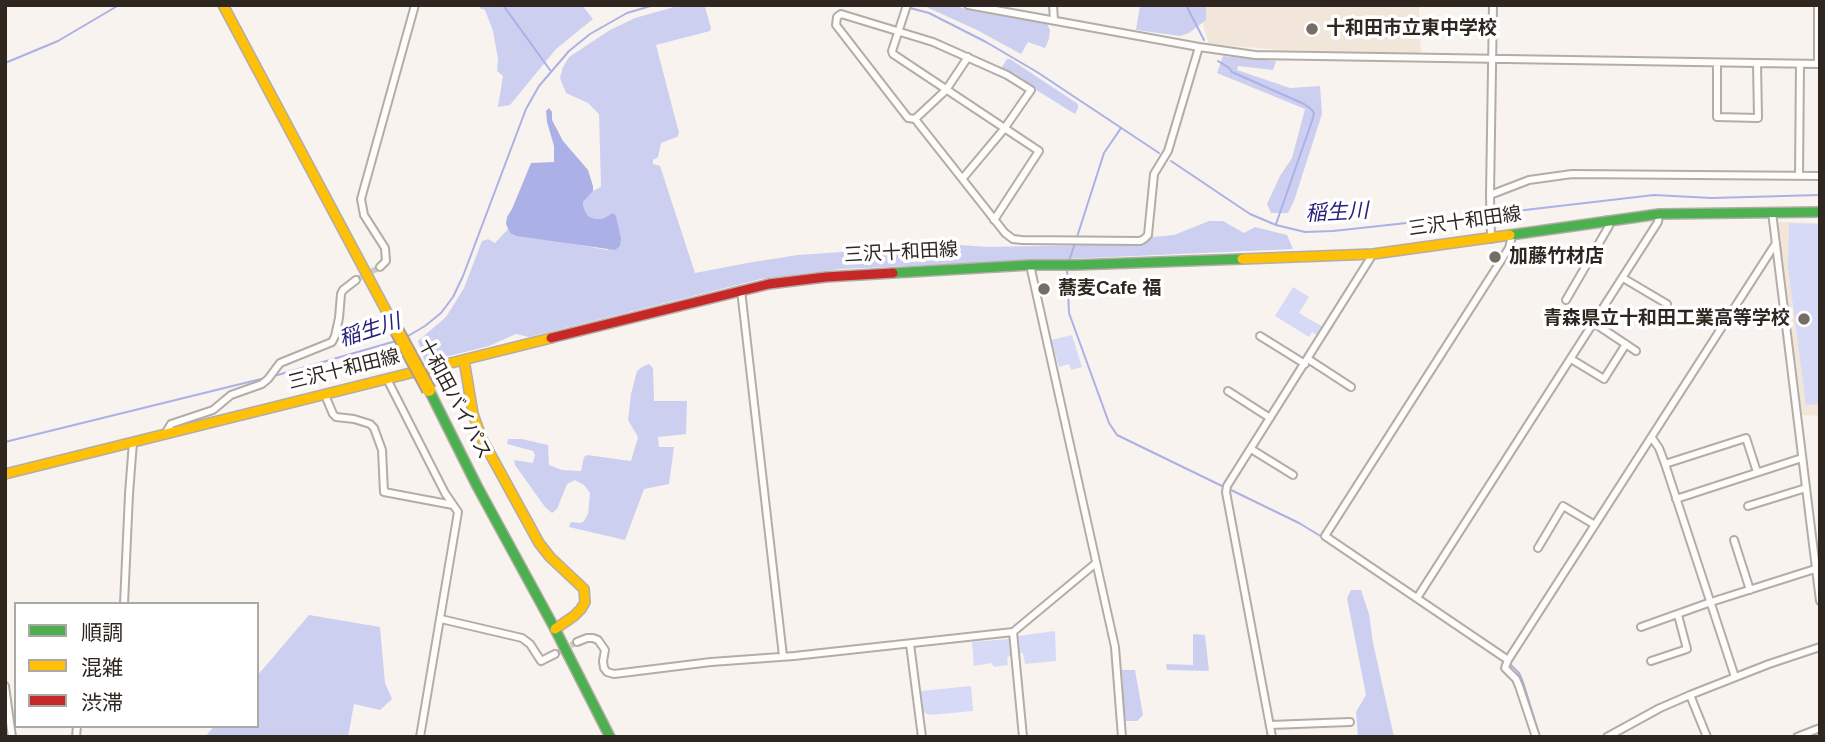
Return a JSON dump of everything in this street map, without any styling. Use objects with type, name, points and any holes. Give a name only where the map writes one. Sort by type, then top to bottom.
[{"type":"main road","name":"十和田バイパス","points":[[223,5],[429,390],[610,737]]},
{"type":"main road","name":"三沢十和田線","points":[[5,474],[769,284],[816,278],[1030,265],[1373,254],[1659,214],[1820,212]]},
{"type":"main road","points":[[464,360],[473,414],[482,439],[539,544],[584,589],[585,602],[582,609],[555,629]]},
{"type":"street","points":[[380,267],[386,261],[385,248],[364,215],[361,199],[415,5]]},
{"type":"street","points":[[968,5],[1255,55],[1819,64],[1818,5]]},
{"type":"street","points":[[1053,5],[1054,20]]},
{"type":"street","points":[[1491,239],[1493,5]]},
{"type":"street","points":[[906,8],[891,51],[893,54],[1039,152],[994,220]]},
{"type":"street","points":[[963,178],[1004,130],[1031,90],[968,57],[900,30],[841,14],[835,20],[836,25],[908,118],[915,118],[946,90],[968,57]]},
{"type":"street","points":[[915,118],[994,220],[1013,239],[1144,239],[1148,235],[1154,174],[1168,151],[1199,47]]},
{"type":"street","points":[[1717,63],[1717,117],[1758,118],[1757,64]]},
{"type":"street","points":[[1799,176],[1800,64]]},
{"type":"street","points":[[1490,195],[1529,180],[1572,174],[1820,176]]},
{"type":"street","points":[[1772,212],[1820,601]]},
{"type":"street","points":[[1417,598],[1623,278],[1658,222],[1659,214]]},
{"type":"street","points":[[1566,300],[1609,226],[1608,220]]},
{"type":"street","points":[[1508,660],[1325,536],[1503,258],[1512,236]]},
{"type":"street","points":[[1536,737],[1516,679],[1506,668],[1508,660],[1776,243]]},
{"type":"street","points":[[1272,737],[1227,486],[1373,254]]},
{"type":"street","points":[[1030,265],[1115,647],[1122,737]]},
{"type":"street","points":[[1623,278],[1667,304]]},
{"type":"street","points":[[165,434],[171,424],[213,410],[231,396],[252,388],[270,376],[280,363],[332,342],[339,318],[341,294],[355,280]]},
{"type":"street","points":[[741,290],[783,656]]},
{"type":"street","points":[[1594,323],[1636,351]]},
{"type":"street","points":[[1260,336],[1351,387]]},
{"type":"street","points":[[1570,359],[1604,379],[1626,344]]},
{"type":"street","points":[[387,379],[458,512],[420,737]]},
{"type":"street","points":[[1228,391],[1270,418]]},
{"type":"street","points":[[325,395],[337,417],[354,419],[374,428],[382,450],[384,492],[453,505]]},
{"type":"street","points":[[1652,438],[1659,447],[1665,464],[1735,677]]},
{"type":"street","points":[[1665,464],[1746,438],[1757,472]]},
{"type":"street","points":[[124,602],[133,442]]},
{"type":"street","points":[[1251,449],[1293,475]]},
{"type":"street","points":[[1676,499],[1802,458]]},
{"type":"street","points":[[1748,506],[1806,488]]},
{"type":"street","points":[[1538,548],[1563,506],[1595,525]]},
{"type":"street","points":[[1734,540],[1750,590]]},
{"type":"street","points":[[577,642],[593,638],[603,644],[604,668],[614,674],[1013,632],[1096,563]]},
{"type":"street","points":[[1641,627],[1815,569]]},
{"type":"street","points":[[1651,661],[1688,649],[1678,615]]},
{"type":"street","points":[[441,619],[522,638],[530,644],[541,661],[555,654]]},
{"type":"street","points":[[1013,632],[1023,737]]},
{"type":"street","points":[[910,644],[922,737]]},
{"type":"street","points":[[1607,737],[1690,695],[1820,647]]},
{"type":"street","points":[[5,686],[12,737]]},
{"type":"street","points":[[1690,695],[1707,737]]},
{"type":"street","points":[[1270,725],[1350,722]]},
{"type":"street","points":[[1797,737],[1820,728]]},
{"type":"shaded area","points":[[479,5],[582,5],[593,19],[556,49],[510,105],[498,107],[503,76],[497,71],[498,59],[493,31],[485,10]]},
{"type":"shaded area","points":[[681,5],[703,5],[711,28],[710,31],[656,45],[679,133],[677,137],[661,143],[658,157],[653,160],[653,164],[660,166],[695,273],[798,255],[842,252],[960,245],[988,247],[1145,244],[1152,237],[1174,235],[1209,221],[1223,221],[1244,233],[1255,227],[1287,235],[1293,249],[841,269],[761,279],[529,337],[516,334],[489,346],[425,362],[418,341],[446,317],[464,288],[482,241],[488,239],[495,243],[508,229],[510,233],[608,250],[609,215],[602,219],[588,216],[583,201],[601,187],[599,114],[588,103],[566,93],[560,78],[563,67],[569,57],[610,30],[635,18]]},
{"type":"shaded area","points":[[922,5],[953,5],[1047,24],[1050,30],[1049,39],[1045,48],[1028,42],[1021,54]]},
{"type":"shaded area","points":[[1140,5],[1206,5],[1206,20],[1189,33],[1180,36],[1136,30]]},
{"type":"shaded area","name":"十和田市立東中学校","points":[[1200,5],[1419,5],[1421,53],[1282,50],[1209,44],[1200,15]]},
{"type":"shaded area","points":[[1223,56],[1276,61],[1273,70],[1238,66],[1237,70],[1290,88],[1320,86],[1322,114],[1288,213],[1271,213],[1267,204],[1292,158],[1305,109],[1217,73]]},
{"type":"shaded area","points":[[1007,59],[1078,104],[1075,114],[1004,70],[1002,67]]},
{"type":"shaded area","points":[[549,108],[563,141],[588,170],[593,191],[583,202],[588,216],[602,219],[613,213],[616,216],[621,239],[620,246],[615,250],[510,233],[506,224],[507,217],[531,163],[554,162],[554,146],[547,122],[546,111]]},
{"type":"shaded area","name":"青森県立十和田工業高等学校","points":[[1777,222],[1820,223],[1820,416],[1800,415]]},
{"type":"shaded area","name":"青森県立十和田工業高等学校","points":[[1789,223],[1820,224],[1820,404],[1806,405],[1788,267]]},
{"type":"shaded area","points":[[1293,287],[1309,297],[1299,313],[1323,327],[1317,335],[1312,332],[1309,337],[1275,316]]},
{"type":"shaded area","points":[[1072,335],[1082,367],[1071,370],[1069,364],[1059,367],[1051,340]]},
{"type":"shaded area","points":[[649,364],[653,368],[654,401],[687,401],[686,434],[658,437],[659,447],[674,447],[669,484],[644,489],[625,540],[569,527],[571,522],[584,521],[588,514],[590,493],[584,485],[575,480],[567,484],[557,509],[552,513],[515,465],[514,460],[533,463],[533,451],[507,444],[508,439],[548,445],[549,465],[562,470],[581,471],[584,457],[587,455],[631,461],[638,437],[628,420],[631,394],[637,371]]},
{"type":"shaded area","points":[[1351,590],[1361,590],[1369,614],[1394,737],[1358,737],[1356,712],[1366,695],[1347,598]]},
{"type":"shaded area","points":[[309,615],[380,627],[385,683],[392,699],[380,710],[354,704],[348,737],[205,737],[212,728],[259,728],[259,674]]},
{"type":"shaded area","points":[[1055,631],[1056,661],[1025,664],[1023,653],[1019,653],[1018,636]]},
{"type":"shaded area","points":[[1193,634],[1205,635],[1209,671],[1167,670],[1166,664],[1193,665]]},
{"type":"shaded area","points":[[1009,639],[1011,656],[1007,657],[1008,665],[994,667],[991,663],[974,666],[972,642]]},
{"type":"shaded area","points":[[1122,670],[1135,670],[1143,715],[1137,721],[1124,721]]},
{"type":"shaded area","points":[[971,686],[973,711],[930,715],[923,712],[921,691]]},
{"type":"waterway","points":[[5,63],[58,41],[119,5]]},
{"type":"waterway","points":[[503,5],[550,70]]},
{"type":"waterway","name":"稲生川","points":[[408,336],[441,313],[453,297],[526,109],[539,86],[569,51],[590,34],[627,13],[654,5]]},
{"type":"waterway","points":[[1186,5],[1204,40]]},
{"type":"waterway","name":"稲生川","points":[[910,8],[929,13],[986,42],[1037,72],[1159,153]]},
{"type":"waterway","points":[[1218,61],[1232,72],[1304,104],[1314,113],[1276,224]]},
{"type":"waterway","points":[[1077,237],[1104,153],[1121,128]]},
{"type":"waterway","name":"稲生川","points":[[1171,161],[1250,214],[1276,225],[1305,232],[1480,215]]},
{"type":"waterway","name":"稲生川","points":[[1499,213],[1654,195],[1712,198],[1820,195]]},
{"type":"waterway","points":[[1069,261],[1075,243]]},
{"type":"waterway","points":[[1067,269],[1069,313],[1109,423],[1117,435],[1222,486]]},
{"type":"waterway","name":"稲生川","points":[[274,376],[396,341]]},
{"type":"waterway","name":"稲生川","points":[[5,442],[265,378]]},
{"type":"waterway","points":[[1231,490],[1322,537]]},
{"type":"waterway","points":[[1511,665],[1523,682],[1540,737]]},
{"type":"tunnel","points":[[356,280],[380,267]]},
{"type":"tunnel","points":[[555,654],[577,642]]},
{"type":"traffic: fast","points":[[1510,235],[1659,214],[1820,212]]},
{"type":"traffic: fast","points":[[893,273],[1030,265],[1242,259]]},
{"type":"traffic: fast","points":[[429,390],[610,737]]},
{"type":"traffic: slow","points":[[223,5],[397,331]]},
{"type":"traffic: slow","points":[[1242,259],[1373,254],[1510,235]]},
{"type":"traffic: slow","points":[[397,331],[429,390]]},
{"type":"traffic: slow","points":[[5,474],[551,338]]},
{"type":"traffic: slow","points":[[464,360],[473,414],[482,439],[539,543],[584,589],[585,602],[581,609],[555,629]]},
{"type":"traffic: jam","points":[[551,338],[769,284],[893,273]]},
{"type":"place","name":"十和田市立東中学校","points":[[1312,29]]},
{"type":"place","name":"加藤竹材店","points":[[1495,257]]},
{"type":"place","name":"蕎麦Cafe 福","points":[[1044,289]]},
{"type":"place","name":"青森県立十和田工業高等学校","points":[[1804,319]]}]
